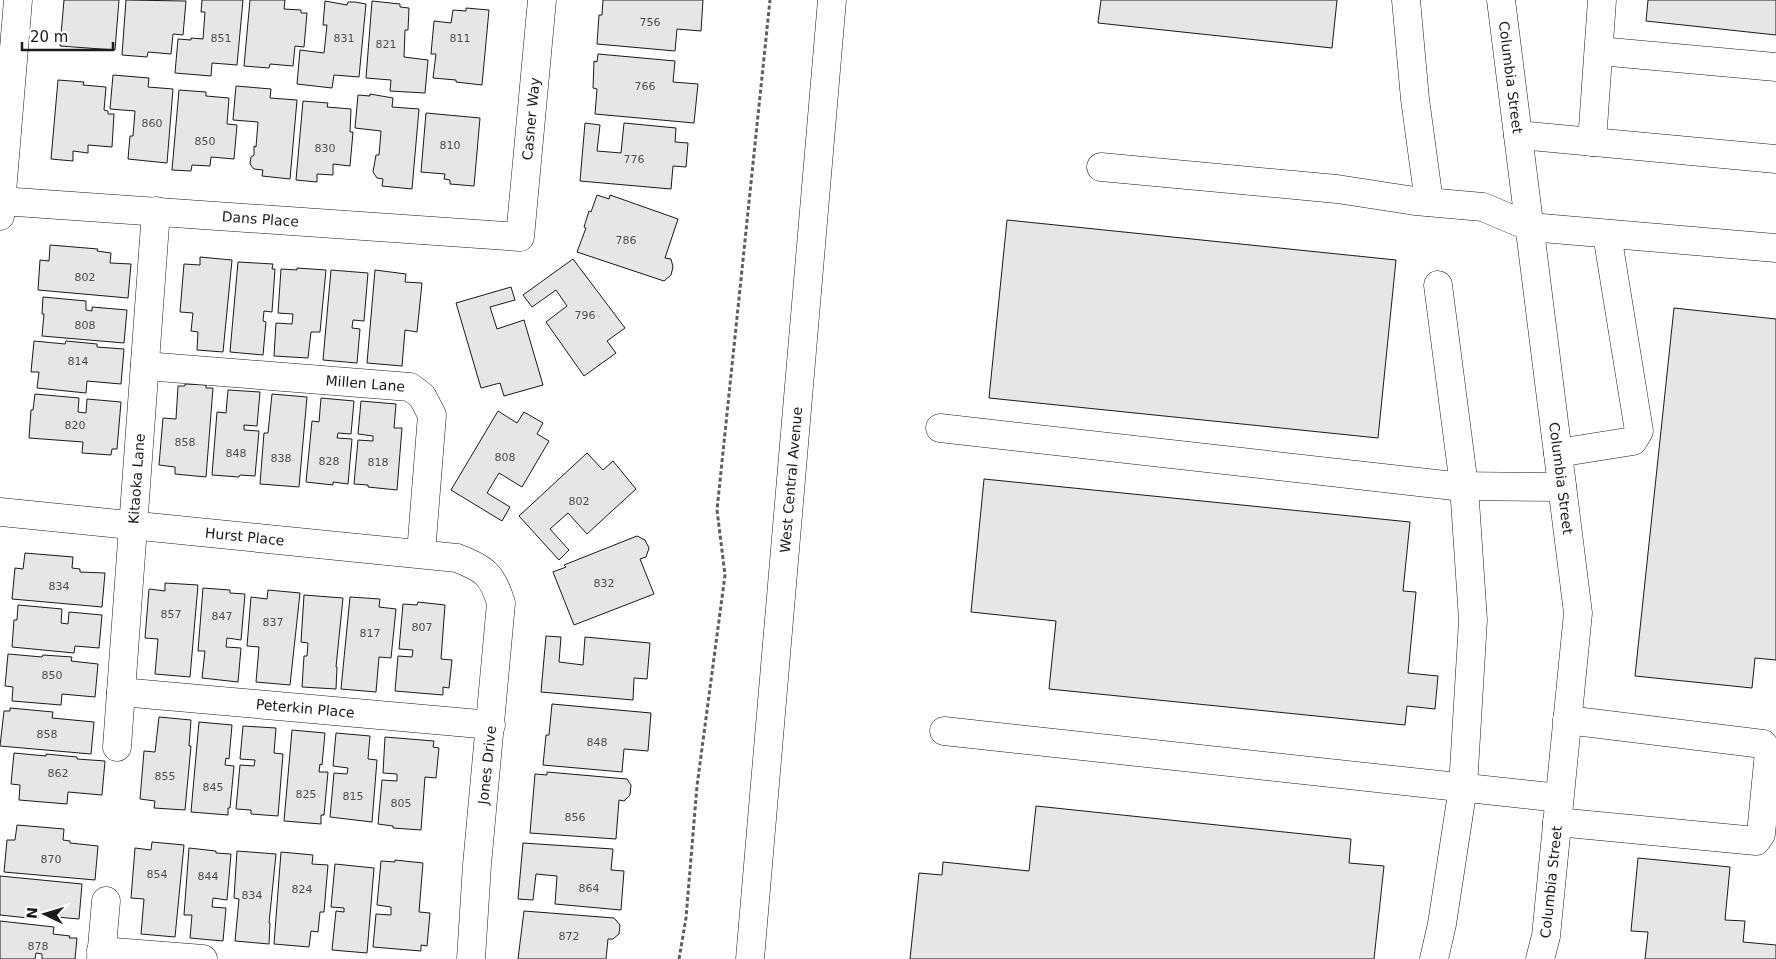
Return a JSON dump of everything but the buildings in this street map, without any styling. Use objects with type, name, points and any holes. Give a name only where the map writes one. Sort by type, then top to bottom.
[{"type":"street","points":[[1,208],[18,0]]},
{"type":"street","name":"Casner Way","points":[[520,237],[542,0]]},
{"type":"street","name":"West Central Avenue","points":[[750,959],[832,0]]},
{"type":"street","points":[[1406,0],[1414,99],[1428,202]]},
{"type":"street","name":"Columbia Street","points":[[1501,0],[1578,614],[1546,936],[1540,959]]},
{"type":"street","points":[[1592,142],[1602,0]]},
{"type":"street","points":[[1599,51],[1776,67]]},
{"type":"street","points":[[1518,135],[1776,160]]},
{"type":"street","points":[[1101,167],[1337,189],[1428,202],[1483,207],[1530,227],[1776,248]]},
{"type":"street","name":"Dans Place","points":[[1,208],[156,211],[520,237]]},
{"type":"street","name":"Kitaoka Lane","points":[[117,747],[156,211]]},
{"type":"street","points":[[1558,454],[1632,441],[1638,431],[1607,234]]},
{"type":"street","points":[[1434,959],[1442,924],[1463,788],[1472,620],[1464,486],[1438,285]]},
{"type":"street","name":"Millen Lane","points":[[145,366],[410,387],[422,396],[432,414],[421,553]]},
{"type":"street","points":[[940,428],[1464,486],[1562,488]]},
{"type":"street","name":"Hurst Place","points":[[0,512],[421,553],[457,558],[474,565],[487,574]]},
{"type":"street","name":"Jones Drive","points":[[471,959],[477,865],[501,603],[495,585],[487,574]]},
{"type":"street","name":"Peterkin Place","points":[[121,692],[490,724]]},
{"type":"street","points":[[944,731],[1463,788],[1558,810],[1756,841],[1761,834],[1769,752],[1763,744],[1567,720]]},
{"type":"street","points":[[106,901],[101,955],[203,959]]},
{"type":"path","points":[[679,959],[686,918],[697,786],[725,574],[717,510],[770,0]]}]
